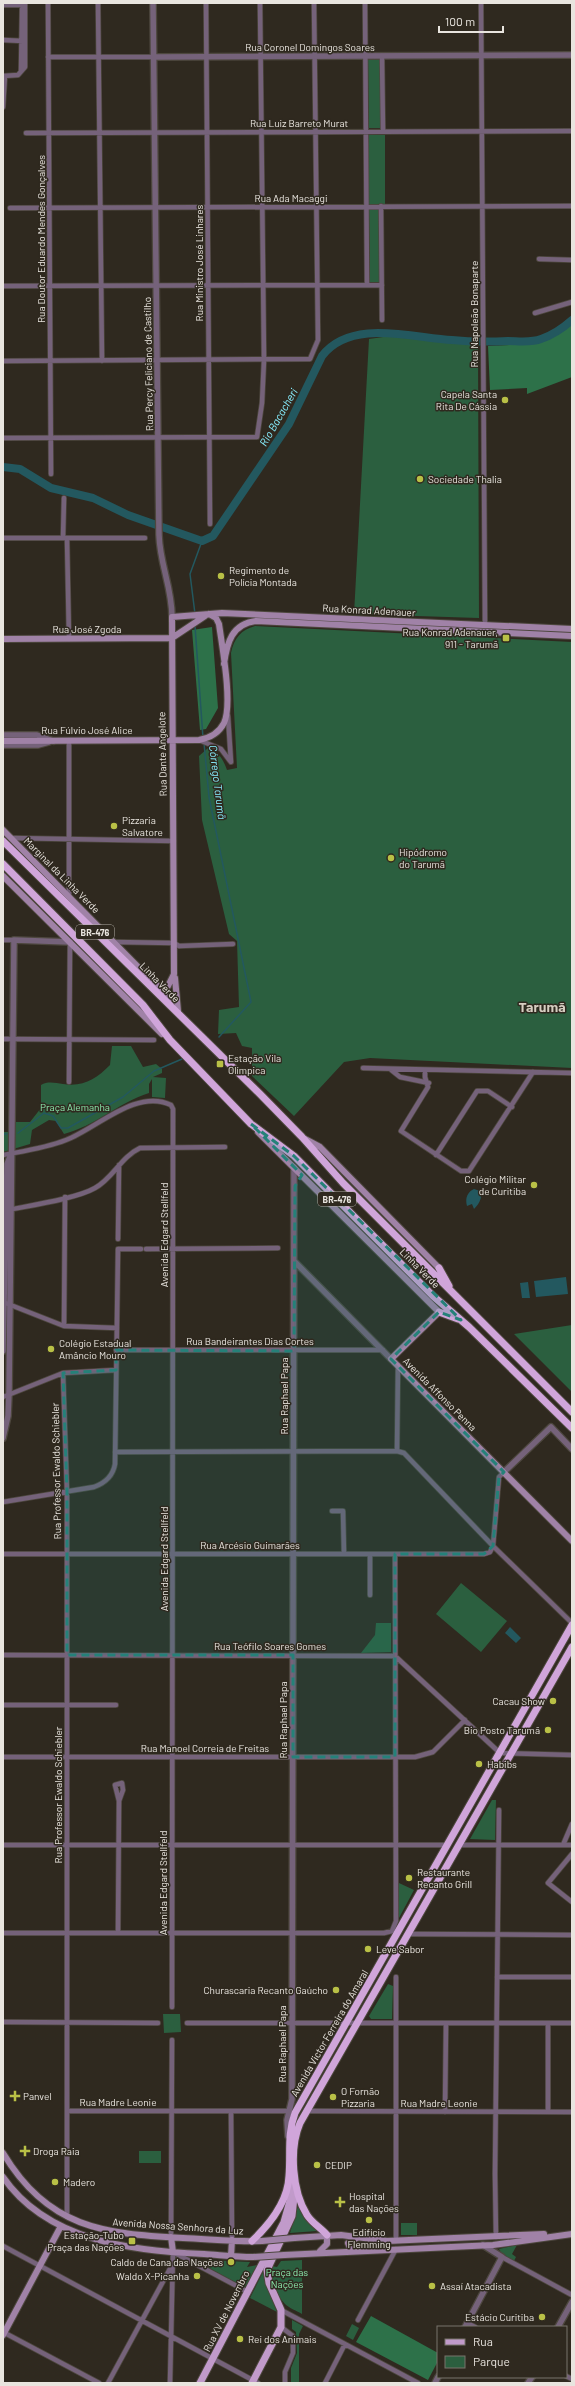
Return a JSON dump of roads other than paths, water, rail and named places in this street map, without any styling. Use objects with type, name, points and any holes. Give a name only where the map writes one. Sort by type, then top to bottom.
[{"type":"highway","name":"Linha Verde","points":[[3,841],[302,1137],[343,1183],[572,1412]]},
{"type":"highway","name":"Linha Verde","points":[[3,864],[144,1005],[170,1040],[251,1124],[294,1156],[418,1281],[469,1327],[572,1428]]},
{"type":"highway","points":[[439,1268],[454,1294]]},
{"type":"highway","points":[[439,1312],[461,1320]]},
{"type":"highway","name":"Avenida Victor Ferreira do Amaral","points":[[289,2140],[292,2119],[301,2100],[500,1753],[572,1624]]},
{"type":"highway","name":"Avenida Victor Ferreira do Amaral","points":[[296,2136],[306,2111],[572,1647]]},
{"type":"highway","name":"Rua Raphael Papa","points":[[292,2179],[296,2136]]},
{"type":"highway","name":"Rua Raphael Papa","points":[[289,2140],[292,2179]]},
{"type":"highway","points":[[292,2179],[306,2214],[327,2235]]},
{"type":"highway","points":[[252,2241],[278,2210],[292,2179]]},
{"type":"main road","name":"Rua Konrad Adenauer","points":[[208,614],[572,629]]},
{"type":"main road","points":[[172,638],[199,617],[208,614],[216,618],[219,624],[227,708],[221,728],[207,740]]},
{"type":"main road","points":[[172,617],[199,617]]},
{"type":"main road","name":"Rua Dante Angelote","points":[[172,617],[171,740],[174,841],[174,974],[178,1011]]},
{"type":"main road","name":"Rua Konrad Adenauer","points":[[224,664],[230,636],[243,625],[256,621],[572,636]]},
{"type":"main road","name":"Rua José Zgoda","points":[[3,639],[172,638]]},
{"type":"main road","name":"Rua Fúlvio José Alice","points":[[3,741],[207,740]]},
{"type":"main road","name":"Marginal da Linha Verde","points":[[3,830],[154,983],[187,1022]]},
{"type":"main road","points":[[3,876],[170,1040]]},
{"type":"main road","points":[[154,983],[161,988],[168,988],[174,974]]},
{"type":"main road","name":"Linha Verde","points":[[251,1124],[439,1312]]},
{"type":"main road","name":"Linha Verde","points":[[302,1137],[320,1147],[439,1268]]},
{"type":"main road","points":[[391,1359],[439,1312]]},
{"type":"main road","name":"Avenida Affonso Penna","points":[[391,1359],[572,1540]]},
{"type":"main road","name":"Avenida Nossa Senhora da Luz","points":[[3,2153],[15,2173],[31,2191],[54,2209],[81,2224],[111,2231],[171,2237],[252,2241],[327,2235],[396,2241],[543,2234],[561,2236]]},
{"type":"main road","points":[[15,2173],[4,2178],[29,2205],[61,2226],[111,2243],[173,2252],[253,2257],[352,2250],[483,2246],[572,2234]]},
{"type":"main road","name":"Rua Raphael Papa","points":[[273,2248],[293,2211],[292,2179]]},
{"type":"main road","points":[[54,2209],[61,2226]]},
{"type":"main road","points":[[3,2333],[61,2226]]},
{"type":"main road","points":[[319,2252],[327,2244],[327,2235]]},
{"type":"main road","points":[[171,2237],[173,2252]]},
{"type":"main road","points":[[352,2250],[348,2243],[359,2238]]},
{"type":"main road","points":[[231,2256],[232,2240]]},
{"type":"main road","points":[[254,2382],[281,2327],[281,2310],[267,2275],[273,2248]]},
{"type":"main road","name":"Rua XV de Novembro","points":[[200,2383],[273,2248]]},
{"type":"street","name":"Rua Doutor Eduardo Mendes Gonçalves","points":[[48,3],[52,474]]},
{"type":"street","points":[[98,3],[102,361]]},
{"type":"street","name":"Rua Percy Feliciano de Castilho","points":[[153,3],[153,192],[155,207],[159,535]]},
{"type":"street","name":"Rua Ministro José Linhares","points":[[206,3],[210,524]]},
{"type":"street","points":[[3,438],[257,437],[262,403],[264,360],[260,3]]},
{"type":"street","points":[[3,361],[308,360],[314,352],[318,340],[314,3]]},
{"type":"street","points":[[365,3],[367,285]]},
{"type":"street","name":"Rua Napoleão Bonaparte","points":[[481,3],[485,625]]},
{"type":"street","points":[[3,5],[25,4]]},
{"type":"street","points":[[3,107],[4,76],[16,76],[20,73],[24,41],[22,9],[25,4]]},
{"type":"street","points":[[3,40],[24,41]]},
{"type":"street","name":"Rua Coronel Domingos Soares","points":[[48,57],[572,55]]},
{"type":"street","points":[[382,56],[383,132]]},
{"type":"street","name":"Rua Luiz Barreto Murat","points":[[26,132],[572,131]]},
{"type":"street","points":[[381,206],[382,320]]},
{"type":"street","name":"Rua Ada Macaggi","points":[[10,208],[572,206]]},
{"type":"street","points":[[539,259],[572,260]]},
{"type":"street","points":[[3,286],[382,285]]},
{"type":"street","points":[[535,313],[572,302]]},
{"type":"street","points":[[64,498],[69,639]]},
{"type":"street","name":"Rua Dante Angelote","points":[[159,535],[161,562],[171,595],[172,617]]},
{"type":"street","points":[[3,538],[145,538]]},
{"type":"street","points":[[207,740],[221,749],[231,762],[227,708]]},
{"type":"street","points":[[3,736],[37,735],[53,740]]},
{"type":"street","points":[[3,745],[38,744],[53,740]]},
{"type":"street","points":[[69,740],[69,896]]},
{"type":"street","points":[[11,838],[174,841]]},
{"type":"street","points":[[51,941],[58,937],[60,932]]},
{"type":"street","points":[[3,940],[70,942],[68,1082]]},
{"type":"street","points":[[3,1438],[8,1416],[11,1305],[13,1165],[11,1154],[14,940]]},
{"type":"street","points":[[114,942],[174,943],[179,946],[233,944]]},
{"type":"street","points":[[70,954],[77,949]]},
{"type":"street","points":[[3,1038],[154,1040]]},
{"type":"street","points":[[363,1068],[572,1074]]},
{"type":"street","points":[[390,1069],[400,1077],[429,1083]]},
{"type":"street","points":[[425,1070],[425,1077],[429,1083]]},
{"type":"street","points":[[429,1083],[425,1093],[401,1131],[461,1171],[469,1171],[534,1072]]},
{"type":"street","points":[[436,1155],[477,1091],[488,1091],[512,1107]]},
{"type":"street","name":"Avenida Edgard Stellfeld","points":[[11,1154],[69,1139],[111,1114],[134,1104],[165,1103],[171,1105],[174,1111],[172,2007]]},
{"type":"street","points":[[4,1211],[65,1197],[95,1188],[130,1154],[140,1148],[225,1147]]},
{"type":"street","points":[[3,1156],[11,1154]]},
{"type":"street","points":[[3,1350],[4,1211],[7,1164],[11,1154]]},
{"type":"street","points":[[118,1239],[119,1165]]},
{"type":"street","name":"Rua Raphael Papa","points":[[289,2140],[287,2125],[292,2100],[294,1167]]},
{"type":"street","points":[[295,1186],[301,1178],[306,1180]]},
{"type":"street","points":[[64,1326],[65,1197]]},
{"type":"street","points":[[3,1502],[94,1487],[107,1480],[114,1467],[118,1249],[278,1248]]},
{"type":"street","name":"Avenida Affonso Penna","points":[[294,1261],[391,1359]]},
{"type":"street","points":[[3,1303],[64,1326],[117,1328]]},
{"type":"street","points":[[3,1346],[10,1346]]},
{"type":"street","name":"Rua Bandeirantes Dias Cortes","points":[[116,1350],[383,1350]]},
{"type":"street","points":[[397,1451],[398,1365]]},
{"type":"street","points":[[3,1397],[62,1373],[116,1370]]},
{"type":"street","name":"Rua Professor Ewaldo Schiebler","points":[[62,1373],[67,1492],[67,2217]]},
{"type":"street","points":[[493,1546],[499,1477],[551,1427],[572,1449]]},
{"type":"street","points":[[115,1452],[397,1451],[404,1453],[493,1546],[572,1624]]},
{"type":"street","points":[[332,1511],[343,1511],[344,1554]]},
{"type":"street","name":"Rua Arcésio Guimarães","points":[[3,1554],[484,1554],[490,1552],[493,1546]]},
{"type":"street","points":[[370,1554],[370,1595]]},
{"type":"street","points":[[3,1933],[384,1933],[394,1929],[396,1921],[395,1554]]},
{"type":"street","name":"Rua Teófilo Soares Gomes","points":[[3,1655],[395,1656]]},
{"type":"street","points":[[395,1656],[500,1753],[572,1755]]},
{"type":"street","points":[[3,1705],[116,1705]]},
{"type":"street","name":"Rua Manoel Correia de Freitas","points":[[3,1757],[421,1757],[433,1752],[465,1720]]},
{"type":"street","points":[[118,1933],[119,1801]]},
{"type":"street","points":[[496,2237],[495,2112],[498,1810]]},
{"type":"street","points":[[564,1845],[572,1824]]},
{"type":"street","points":[[3,1845],[447,1845]]},
{"type":"street","points":[[458,1845],[572,1845]]},
{"type":"street","points":[[572,1854],[548,1883],[572,1902]]},
{"type":"street","points":[[408,1934],[572,1935]]},
{"type":"street","points":[[396,1977],[396,2241]]},
{"type":"street","points":[[497,1977],[572,1977]]},
{"type":"street","points":[[3,2022],[158,2023]]},
{"type":"street","points":[[187,2023],[572,2023]]},
{"type":"street","points":[[445,2112],[446,2023]]},
{"type":"street","points":[[548,2023],[548,2112]]},
{"type":"street","points":[[171,2237],[172,2040]]},
{"type":"street","points":[[292,2100],[297,2103],[301,2100]]},
{"type":"street","name":"Rua Madre Leonie","points":[[67,2111],[290,2111]]},
{"type":"street","points":[[231,2111],[232,2240]]},
{"type":"street","name":"Rua Madre Leonie","points":[[306,2111],[572,2112]]},
{"type":"street","points":[[3,2246],[254,2382]]},
{"type":"street","points":[[483,2246],[572,2295]]},
{"type":"street","points":[[358,2320],[396,2249]]},
{"type":"street","points":[[170,2383],[173,2252],[248,2292]]},
{"type":"street","points":[[466,2325],[502,2257]]},
{"type":"street","points":[[108,2383],[173,2263]]},
{"type":"street","points":[[559,2326],[572,2302]]},
{"type":"street","points":[[281,2310],[418,2383]]},
{"type":"street","points":[[281,2327],[293,2336],[293,2353],[285,2372],[285,2383]]},
{"type":"street","points":[[3,2333],[98,2383]]},
{"type":"street","points":[[325,2383],[345,2344]]},
{"type":"water","points":[[474,1189],[480,1191],[481,1198],[474,1209],[472,1204],[467,1206],[466,1201],[468,1194]]},
{"type":"water","points":[[566,1277],[568,1294],[536,1297],[534,1281]]},
{"type":"water","points":[[528,1282],[530,1298],[522,1298],[520,1283]]},
{"type":"water","points":[[510,1627],[521,1638],[516,1643],[505,1633]]},
{"type":"waterway","name":"Rio Bacacheri","points":[[3,467],[20,469],[51,488],[93,498],[128,515],[202,541],[213,536],[289,424],[322,356],[334,344],[349,337],[383,333],[466,341],[524,342],[541,339],[554,333],[572,320]]},
{"type":"waterway","name":"Córrego Tarumã","points":[[195,614],[190,574],[202,541]]},
{"type":"waterway","name":"Córrego Tarumã","points":[[195,626],[203,738]]},
{"type":"waterway","name":"Córrego Tarumã","points":[[204,743],[209,797],[251,1002],[219,1037]]},
{"type":"waterway","name":"Córrego Tarumã","points":[[18,1133],[44,1113],[53,1116],[61,1128],[68,1128],[123,1097],[154,1071],[182,1059]]},
{"type":"place","name":"Capela Santa Rita De Cássia","points":[[505,400]]},
{"type":"place","name":"Sociedade Thalia","points":[[420,479]]},
{"type":"place","name":"Regimento de Polícia Montada","points":[[221,576]]},
{"type":"place","name":"Rua Konrad Adenauer, 911 - Tarumã","points":[[506,638]]},
{"type":"place","name":"Pizzaria Salvatore","points":[[114,826]]},
{"type":"place","name":"Hipódromo do Tarumã","points":[[391,858]]},
{"type":"place","name":"Estação Vila Olímpica","points":[[220,1064]]},
{"type":"place","name":"Colégio Militar de Curitiba","points":[[534,1185]]},
{"type":"place","name":"Colégio Estadual Amâncio Mouro","points":[[51,1349]]},
{"type":"place","name":"Cacau Show","points":[[553,1701]]},
{"type":"place","name":"Bio Posto Tarumã","points":[[548,1730]]},
{"type":"place","name":"Habibs","points":[[479,1764]]},
{"type":"place","name":"Restaurante Recanto Grill","points":[[409,1878]]},
{"type":"place","name":"Leve Sabor","points":[[368,1949]]},
{"type":"place","name":"Churascaria Recanto Gaúcho","points":[[336,1990]]},
{"type":"place","name":"Panvel","points":[[15,2096]]},
{"type":"place","name":"O Fornão Pizzaria","points":[[333,2097]]},
{"type":"place","name":"Droga Raia","points":[[25,2151]]},
{"type":"place","name":"CEDIP","points":[[317,2165]]},
{"type":"place","name":"Madero","points":[[55,2182]]},
{"type":"place","name":"Hospital das Nações","points":[[340,2202]]},
{"type":"place","name":"Edifício Flemming","points":[[369,2220]]},
{"type":"place","name":"Estação-Tubo Praça das Nações","points":[[132,2241]]},
{"type":"place","name":"Caldo de Cana das Nações","points":[[231,2262]]},
{"type":"place","name":"Waldo X-Picanha","points":[[197,2276]]},
{"type":"place","name":"Assaí Atacadista","points":[[432,2286]]},
{"type":"place","name":"Estácio Curitiba","points":[[542,2317]]},
{"type":"place","name":"Rei dos Animais","points":[[240,2339]]},
{"type":"district","name":"Tarumã","points":[[542,1006]]},
{"type":"park label","name":"Praça Alemanha","points":[[75,1107]]},
{"type":"park label","name":"Praça das Nações","points":[[287,2278]]}]
